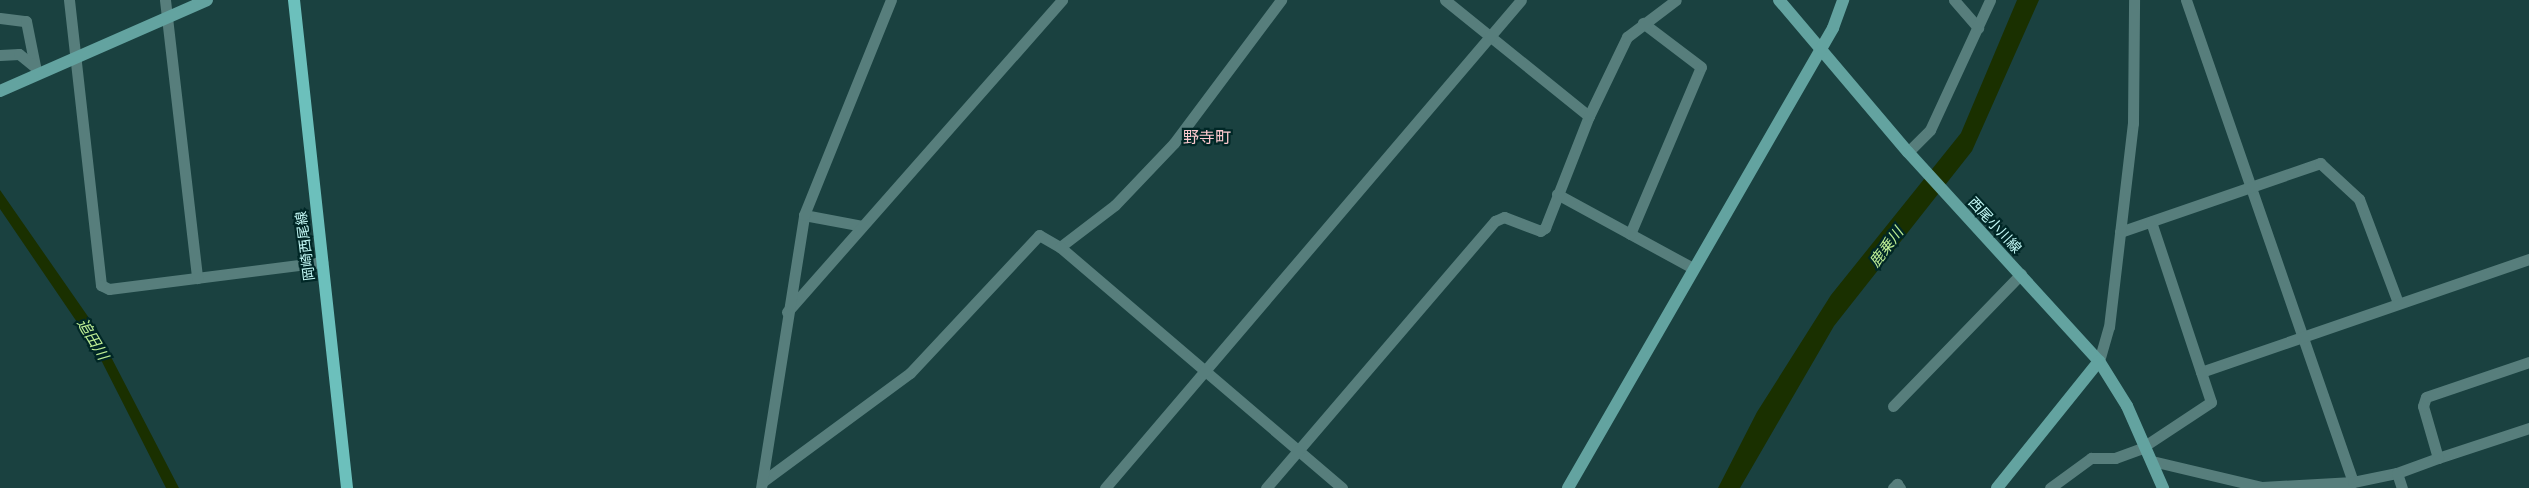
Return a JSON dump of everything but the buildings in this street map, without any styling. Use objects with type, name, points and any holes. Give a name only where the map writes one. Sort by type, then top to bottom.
[{"type":"main road","name":"岡崎西尾線","points":[[294,0],[347,488]]},
{"type":"street","points":[[68,0],[73,58],[101,284],[109,289],[322,262]]},
{"type":"street","points":[[165,0],[196,278]]},
{"type":"street","points":[[0,91],[36,70],[73,58],[207,0]]},
{"type":"street","points":[[762,485],[787,312],[804,215],[891,0]]},
{"type":"street","points":[[1060,247],[1115,205],[1174,143],[1282,0]]},
{"type":"street","points":[[1445,0],[1588,116]]},
{"type":"street","points":[[1105,488],[1521,0]]},
{"type":"street","points":[[1266,488],[1495,221],[1504,217],[1543,231],[1588,116],[1627,37],[1643,23],[1676,0]]},
{"type":"street","name":"西尾小川線","points":[[1779,0],[1818,52],[2099,361],[2146,446],[2163,488]]},
{"type":"street","points":[[1568,488],[1818,52],[1843,0]]},
{"type":"street","points":[[1954,0],[1978,28]]},
{"type":"street","points":[[1910,155],[1930,130],[1990,0]]},
{"type":"street","points":[[1997,488],[2099,361],[2110,327],[2133,123],[2134,0]]},
{"type":"street","points":[[2186,0],[2353,482]]},
{"type":"street","points":[[787,312],[1056,2]]},
{"type":"street","points":[[0,18],[26,21],[36,70]]},
{"type":"street","points":[[1630,234],[1701,67],[1643,23]]},
{"type":"street","points":[[0,55],[19,54],[36,70]]},
{"type":"street","points":[[2120,232],[2251,187],[2324,165],[2359,199],[2398,303]]},
{"type":"street","points":[[1558,194],[1693,268]]},
{"type":"street","points":[[804,215],[862,226]]},
{"type":"street","points":[[2050,488],[2090,458],[2115,458],[2146,446],[2210,404],[2151,222]]},
{"type":"street","points":[[762,485],[910,373],[1034,236],[1043,236],[1060,247],[1342,488]]},
{"type":"street","points":[[2201,372],[2529,259]]},
{"type":"street","points":[[1894,406],[2021,274]]},
{"type":"street","points":[[2438,458],[2423,406],[2426,397],[2529,362]]},
{"type":"street","points":[[2152,461],[2262,487],[2353,482],[2398,473],[2529,428]]},
{"type":"street","points":[[2398,473],[2402,488]]},
{"type":"street","points":[[1893,488],[1897,484],[1900,488]]},
{"type":"water","name":"鹿乗川","points":[[2017,0],[2039,0],[1972,151],[1834,326],[1740,488],[1718,488],[1757,412],[1831,295],[1961,133]]},
{"type":"water","name":"追田川","points":[[0,190],[96,328],[179,488],[166,488],[96,350],[0,209]]},
{"type":"district","name":"野寺町","points":[[1207,137]]}]
